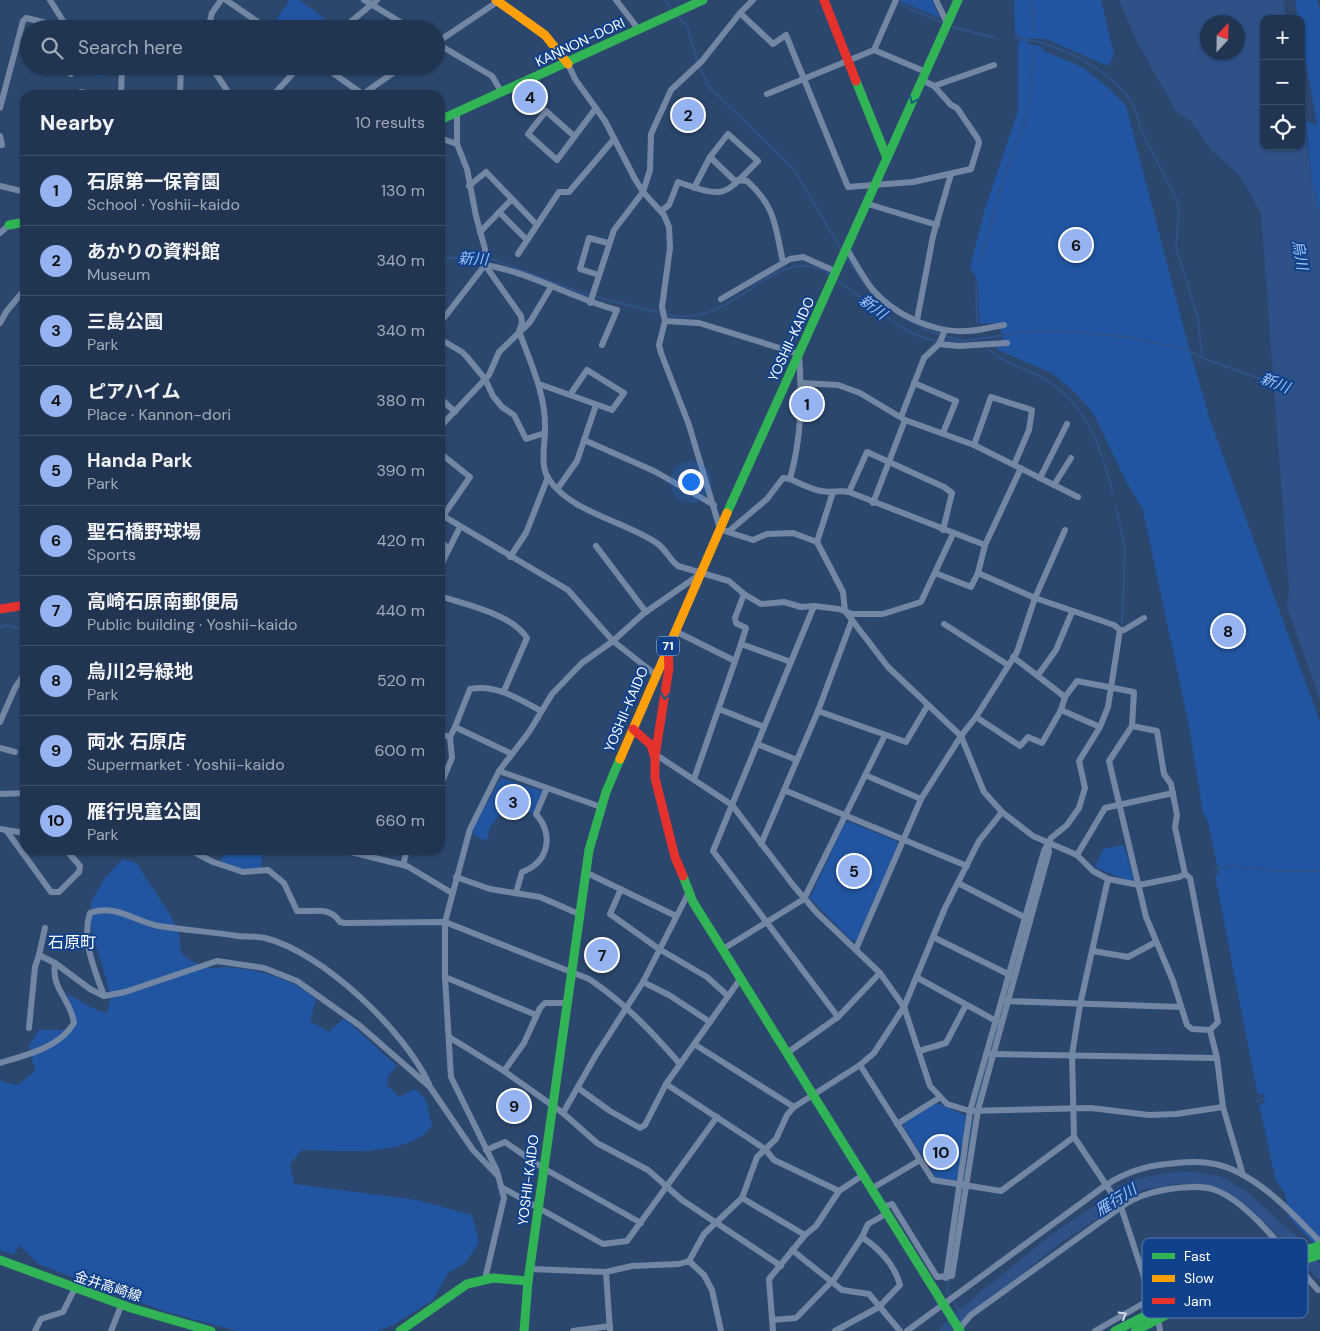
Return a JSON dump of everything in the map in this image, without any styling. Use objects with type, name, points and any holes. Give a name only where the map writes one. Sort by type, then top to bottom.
[{"type":"main road","points":[[498,0],[539,28],[556,45],[568,64]]},
{"type":"main road","name":"KANNON-DORI","points":[[445,118],[568,64],[703,0]]},
{"type":"main road","points":[[824,0],[887,158]]},
{"type":"main road","name":"YOSHII-KAIDO","points":[[524,1331],[528,1281],[551,1106],[585,872],[601,807],[700,574],[724,530],[799,354],[958,0]]},
{"type":"main road","points":[[4,224],[20,222]]},
{"type":"main road","points":[[0,609],[20,606]]},
{"type":"main road","points":[[668,648],[669,668],[655,756],[655,778],[675,857],[689,892],[958,1331]]},
{"type":"main road","points":[[634,729],[651,745],[655,756]]},
{"type":"main road","points":[[1308,1249],[1320,1244]]},
{"type":"main road","name":"金井高崎線","points":[[0,1260],[74,1290],[120,1306],[127,1306],[163,1319],[211,1331]]},
{"type":"main road","points":[[400,1331],[420,1319],[463,1286],[485,1279],[528,1281]]},
{"type":"main road","points":[[1115,1331],[1142,1318]]},
{"type":"main road","points":[[1135,1331],[1159,1318]]},
{"type":"street","points":[[50,0],[63,20]]},
{"type":"street","points":[[210,20],[212,13],[221,0]]},
{"type":"street","points":[[226,0],[255,20]]},
{"type":"street","points":[[364,0],[397,20]]},
{"type":"street","points":[[352,20],[377,0]]},
{"type":"street","points":[[445,37],[498,0]]},
{"type":"street","points":[[616,0],[639,30]]},
{"type":"street","points":[[590,303],[608,243],[614,230],[643,192],[650,170],[651,134],[671,90],[702,61],[740,13],[753,0]]},
{"type":"street","points":[[767,94],[874,50],[896,0]]},
{"type":"street","points":[[936,0],[948,23]]},
{"type":"street","points":[[740,13],[773,44],[786,34],[848,187],[913,182],[971,169],[979,143],[957,108],[951,105],[924,76],[874,50]]},
{"type":"street","points":[[0,108],[20,32]]},
{"type":"street","points":[[445,48],[492,76],[502,93]]},
{"type":"street","points":[[568,64],[575,78],[596,108],[643,192],[661,211],[668,227],[670,248],[662,307],[665,321],[659,345],[660,353],[689,425],[714,505],[724,530],[753,540],[767,534],[793,533],[817,542],[843,592],[845,611],[888,667],[961,736],[984,792],[1002,812],[1033,836],[1077,856],[1093,871],[1108,878],[1139,885],[1179,877],[1185,874]]},
{"type":"street","points":[[934,86],[994,65]]},
{"type":"street","points":[[121,90],[122,75]]},
{"type":"street","points":[[180,90],[181,75]]},
{"type":"street","points":[[217,75],[227,90]]},
{"type":"street","points":[[278,90],[292,75]]},
{"type":"street","points":[[336,75],[357,90]]},
{"type":"street","points":[[369,90],[390,75]]},
{"type":"street","points":[[574,136],[546,111],[528,134],[557,160],[596,108]]},
{"type":"street","points":[[456,112],[457,144],[468,169],[469,186],[485,249],[485,265],[521,316],[522,323],[518,331],[538,384],[545,412],[544,466],[548,477],[558,488],[578,503],[659,544],[678,566],[700,574],[711,574],[729,581],[744,594],[761,604],[784,602],[801,607],[814,606],[852,614],[883,614],[922,602],[953,534]]},
{"type":"street","points":[[661,211],[669,205],[678,182],[694,188],[718,193],[730,190],[758,161],[728,134],[710,157],[694,188]]},
{"type":"street","points":[[0,136],[2,145]]},
{"type":"street","points":[[518,254],[559,192],[569,192],[614,139]]},
{"type":"street","points":[[445,140],[457,144]]},
{"type":"street","points":[[710,157],[734,180],[747,181],[768,204],[773,212],[783,262]]},
{"type":"street","points":[[469,186],[486,172],[537,225]]},
{"type":"street","points":[[917,320],[937,225],[951,174]]},
{"type":"street","points":[[0,186],[20,191]]},
{"type":"street","points":[[480,232],[512,199]]},
{"type":"street","points":[[868,204],[937,225]]},
{"type":"street","points":[[500,212],[527,240]]},
{"type":"street","points":[[0,232],[4,224]]},
{"type":"street","points":[[599,275],[580,269],[589,238],[608,243]]},
{"type":"street","points":[[847,249],[877,294],[917,320],[945,330],[976,330],[1004,325]]},
{"type":"street","points":[[721,299],[783,262],[803,257],[837,272]]},
{"type":"street","points":[[485,265],[501,268],[590,303],[617,310],[602,345]]},
{"type":"street","points":[[445,317],[485,265]]},
{"type":"street","points":[[445,422],[485,379],[499,352],[518,331],[530,322],[551,288]]},
{"type":"street","points":[[0,323],[6,312],[20,296]]},
{"type":"street","points":[[665,321],[699,323],[799,354],[801,422],[798,449],[790,479]]},
{"type":"street","points":[[873,503],[890,461],[914,383],[924,358],[939,344],[945,330]]},
{"type":"street","points":[[445,342],[462,352],[485,379],[493,396],[502,407],[514,415],[526,439],[545,433]]},
{"type":"street","points":[[939,344],[959,346],[1007,343]]},
{"type":"street","points":[[538,384],[612,410],[624,392],[586,370],[570,395]]},
{"type":"street","points":[[801,383],[838,385],[860,394],[903,418],[974,445],[1078,497]]},
{"type":"street","points":[[914,383],[956,400],[943,433]]},
{"type":"street","points":[[974,445],[992,397],[1032,410],[1029,430],[1014,464]]},
{"type":"street","points":[[445,403],[454,412]]},
{"type":"street","points":[[558,488],[577,461],[596,405]]},
{"type":"street","points":[[1040,478],[1067,424]]},
{"type":"street","points":[[584,440],[654,471],[714,505]]},
{"type":"street","points":[[849,492],[867,452],[890,461],[944,487],[952,493],[943,530]]},
{"type":"street","points":[[445,457],[470,477],[445,511]]},
{"type":"street","points":[[1054,485],[1071,458]]},
{"type":"street","points":[[935,573],[971,588],[978,573],[985,545],[1021,468]]},
{"type":"street","points":[[510,556],[526,532],[548,477]]},
{"type":"street","points":[[724,530],[767,499],[784,478],[818,490],[849,492],[873,503],[985,545]]},
{"type":"street","points":[[817,542],[833,492]]},
{"type":"street","points":[[445,517],[568,590],[613,641],[656,675]]},
{"type":"street","points":[[445,556],[460,527]]},
{"type":"street","points":[[856,949],[921,799],[961,736],[976,717],[1013,657],[1023,637],[1035,598],[1065,530]]},
{"type":"street","points":[[445,545],[449,548]]},
{"type":"street","points":[[596,546],[646,612]]},
{"type":"street","points":[[978,573],[1035,598],[1114,625],[1120,630]]},
{"type":"street","points":[[485,1279],[504,1198],[499,1178],[450,1077],[445,977],[445,922],[471,827],[499,771],[552,694],[582,663],[613,641],[646,612],[700,574]]},
{"type":"street","points":[[694,779],[746,628],[736,622],[735,618],[744,594]]},
{"type":"street","points":[[445,598],[480,608],[522,630],[527,638],[504,691]]},
{"type":"street","points":[[814,606],[713,851],[838,1017]]},
{"type":"street","points":[[1038,675],[1056,650],[1072,612]]},
{"type":"street","points":[[1120,630],[1124,630],[1144,618]]},
{"type":"street","points":[[761,844],[818,711],[852,620]]},
{"type":"street","points":[[944,624],[1008,665]]},
{"type":"street","points":[[772,1320],[796,1318],[830,1280],[835,1278],[862,1237],[868,1224],[892,1204],[937,1277],[946,1278],[996,1022],[1005,1001],[1044,851],[1051,838],[1067,825],[1079,808],[1085,788],[1079,761],[1100,727],[1112,688],[1120,630]]},
{"type":"street","points":[[675,631],[735,661]]},
{"type":"street","points":[[741,644],[791,662]]},
{"type":"street","points":[[1013,657],[1065,697]]},
{"type":"street","points":[[0,722],[20,680]]},
{"type":"street","points":[[976,717],[1020,746],[1028,737],[1042,743],[1061,710],[1065,697],[1077,681],[1134,692],[1132,726],[1109,761],[1146,917],[1173,981],[1189,1028],[1210,1030]]},
{"type":"street","points":[[445,774],[452,758],[450,737],[470,689],[492,688],[504,691],[541,711]]},
{"type":"street","points":[[818,711],[906,742],[928,705]]},
{"type":"street","points":[[719,709],[764,727]]},
{"type":"street","points":[[1061,710],[1100,727]]},
{"type":"street","points":[[1132,726],[1157,731],[1164,774],[1171,784],[1178,815],[1175,827],[1185,874],[1190,878],[1218,1022],[1210,1030]]},
{"type":"street","points":[[455,727],[512,754]]},
{"type":"street","points":[[723,949],[804,899],[885,735]]},
{"type":"street","points":[[445,736],[450,737]]},
{"type":"street","points":[[757,744],[797,760]]},
{"type":"street","points":[[0,748],[15,752]]},
{"type":"street","points":[[655,756],[694,779],[732,805],[804,899],[880,972],[904,1007],[930,1086],[939,1098],[958,1109],[970,1111],[1074,1108],[1149,1115],[1176,1114],[1223,1107]]},
{"type":"street","points":[[499,771],[601,807]]},
{"type":"street","points":[[865,775],[921,799]]},
{"type":"street","points":[[516,893],[522,872],[535,865],[545,852],[547,844],[546,829],[536,814],[548,788]]},
{"type":"street","points":[[784,790],[967,866]]},
{"type":"street","points":[[1077,856],[1106,808],[1173,793]]},
{"type":"street","points":[[0,794],[20,794]]},
{"type":"street","points":[[530,1269],[606,1272],[632,1266],[679,1264],[689,1261],[704,1234],[742,1198],[757,1157],[776,1139],[787,1115],[794,1106],[860,1065],[874,1053],[904,1007],[933,936],[979,841],[1002,812]]},
{"type":"street","points":[[3,829],[20,832]]},
{"type":"street","points":[[3,829],[20,851]]},
{"type":"street","points":[[23,855],[51,892],[59,892],[79,872],[80,866],[70,855]]},
{"type":"street","points":[[204,855],[243,872],[268,870],[284,883],[296,911],[329,910],[335,914],[340,922],[345,923],[445,922],[589,980],[602,988],[627,1009],[680,1064]]},
{"type":"street","points":[[373,855],[420,873],[452,893]]},
{"type":"street","points":[[403,865],[406,855]]},
{"type":"street","points":[[585,872],[676,916]]},
{"type":"street","points":[[456,877],[490,889],[540,897],[579,914]]},
{"type":"street","points":[[1108,878],[1080,1005],[1072,1055],[1074,1137],[1120,1207],[1142,1271]]},
{"type":"street","points":[[958,883],[1028,918]]},
{"type":"street","points":[[621,889],[610,914],[659,948],[708,977],[728,996]]},
{"type":"street","points":[[563,1114],[643,982],[689,892]]},
{"type":"street","points":[[104,996],[89,955],[88,920],[90,913],[99,909],[113,911],[160,926],[264,938],[308,958],[373,1009],[412,1054],[430,1087],[473,1150],[499,1178]]},
{"type":"street","points":[[29,1028],[36,967],[45,928]]},
{"type":"street","points":[[933,936],[1012,976]]},
{"type":"street","points":[[1093,951],[1128,957],[1156,942]]},
{"type":"street","points":[[39,955],[55,963],[90,990],[104,996],[217,961],[264,968],[297,981],[329,1002],[430,1087]]},
{"type":"street","points":[[0,1063],[39,1052],[69,1031],[74,1023],[68,1003],[53,977],[55,963]]},
{"type":"street","points":[[787,1052],[838,1017],[880,972]]},
{"type":"street","points":[[916,976],[996,1022],[1003,1023]]},
{"type":"street","points":[[445,977],[536,1015]]},
{"type":"street","points":[[578,1088],[610,1111],[640,1128],[645,1125],[666,1084],[741,978]]},
{"type":"street","points":[[643,982],[669,995],[710,1022]]},
{"type":"street","points":[[1005,1001],[1181,1007]]},
{"type":"street","points":[[963,1186],[970,1111],[1003,1023],[1005,1001]]},
{"type":"street","points":[[504,1071],[524,1043],[536,1015],[545,1003],[567,1003]]},
{"type":"street","points":[[919,1051],[946,1043],[966,1005]]},
{"type":"street","points":[[1210,1030],[1217,1058],[1223,1107],[1243,1175]]},
{"type":"street","points":[[449,1037],[504,1071],[563,1114],[596,1143],[648,1170],[682,1200],[780,1266]]},
{"type":"street","points":[[694,1044],[794,1106]]},
{"type":"street","points":[[990,1054],[1217,1058]]},
{"type":"street","points":[[860,1065],[933,1180],[1001,1191],[1074,1137]]},
{"type":"street","points":[[666,1084],[765,1149],[774,1160],[839,1191]]},
{"type":"street","points":[[898,1124],[939,1098]]},
{"type":"street","points":[[502,1187],[603,1244],[627,1241],[717,1117]]},
{"type":"street","points":[[486,1150],[505,1142],[543,1168],[641,1222]]},
{"type":"street","points":[[871,1190],[920,1160]]},
{"type":"street","points":[[907,1331],[1106,1184],[1123,1174],[1139,1168],[1180,1162],[1210,1163],[1243,1175],[1290,1211],[1320,1244]]},
{"type":"street","points":[[772,1331],[768,1284],[805,1234],[816,1226],[839,1191],[863,1175]]},
{"type":"street","points":[[958,1331],[971,1315],[1120,1207],[1143,1194],[1186,1187],[1214,1189],[1250,1212],[1273,1238]]},
{"type":"street","points":[[742,1198],[805,1234]]},
{"type":"street","points":[[835,1331],[879,1307],[900,1285],[898,1276],[882,1251],[862,1237]]},
{"type":"street","points":[[792,1250],[842,1290],[868,1294],[900,1331]]},
{"type":"street","points":[[689,1261],[704,1274],[712,1290],[721,1331]]},
{"type":"street","points":[[573,1331],[610,1328],[606,1272]]},
{"type":"street","points":[[1308,1279],[1318,1290]]},
{"type":"street","points":[[36,1331],[41,1319],[63,1312],[74,1290]]},
{"type":"street","points":[[1095,1331],[1142,1305]]},
{"type":"street","points":[[111,1331],[120,1306]]},
{"type":"shaded area","points":[[290,0],[299,0],[326,20],[276,20]]},
{"type":"shaded area","points":[[901,0],[932,0],[940,18],[900,1]]},
{"type":"shaded area","points":[[1014,0],[1101,0],[1114,55],[1108,66],[1046,39],[1028,38],[1028,44],[1039,46],[1046,52],[1082,67],[1111,90],[1126,106],[1186,337],[1210,420],[1320,722],[1320,1251],[1289,1217],[1285,1193],[1276,1181],[1259,1104],[1265,1103],[1263,1094],[1258,1094],[1256,1086],[1215,875],[1219,873],[1208,822],[1203,812],[1189,726],[1143,510],[1126,481],[1094,415],[1078,395],[1052,373],[998,350],[996,346],[1003,344],[1000,323],[980,324],[978,282],[970,267],[985,209],[1018,111],[1018,42],[1022,38],[1015,35]]},
{"type":"shaded area","points":[[1295,0],[1317,0],[1320,10],[1320,215],[1312,183],[1306,121],[1317,125],[1305,58],[1305,15],[1297,15]]},
{"type":"shaded area","points":[[501,778],[542,791],[543,794],[534,814],[523,809],[502,812],[490,827],[487,841],[473,835],[474,831],[472,830]]},
{"type":"shaded area","points":[[850,822],[896,841],[898,844],[856,941],[851,940],[810,898],[845,823]]},
{"type":"shaded area","points":[[1124,845],[1134,880],[1131,882],[1095,867],[1103,849]]},
{"type":"shaded area","points":[[224,855],[262,855],[261,868],[243,871],[220,861]]},
{"type":"shaded area","points":[[123,859],[136,863],[171,916],[179,933],[181,953],[184,956],[203,966],[262,972],[296,985],[316,999],[310,1021],[329,1032],[344,1018],[397,1066],[388,1076],[387,1085],[399,1097],[415,1089],[426,1100],[432,1126],[420,1137],[406,1144],[371,1150],[302,1150],[290,1164],[294,1184],[417,1200],[472,1215],[479,1243],[465,1263],[448,1273],[433,1300],[393,1325],[377,1331],[237,1331],[167,1312],[74,1278],[37,1263],[19,1245],[14,1255],[0,1250],[0,1079],[3,1082],[18,1085],[35,1071],[29,1046],[39,1030],[68,1030],[73,1011],[67,994],[101,1012],[107,1013],[111,996],[91,928],[91,903],[104,879]]},
{"type":"shaded area","points":[[937,1103],[966,1116],[958,1178],[955,1181],[936,1177],[903,1126],[904,1123]]},
{"type":"water","name":"烏川","points":[[1119,0],[1283,0],[1285,15],[1260,15],[1260,150],[1305,150],[1305,128],[1312,183],[1320,215],[1320,699],[1287,607],[1289,590],[1261,213],[1239,175],[1211,150],[1191,121],[1176,111],[1137,42]]},
{"type":"waterway","points":[[665,0],[672,10]]},
{"type":"waterway","points":[[1031,0],[1034,32]]},
{"type":"waterway","points":[[900,4],[941,22]]},
{"type":"waterway","points":[[677,16],[687,26],[697,60],[708,86],[793,168],[841,249]]},
{"type":"waterway","points":[[953,27],[995,38]]},
{"type":"waterway","points":[[1016,38],[1046,44],[1091,65],[1118,86],[1129,99],[1136,113],[1140,128],[1177,200],[1179,210],[1176,248],[1198,318],[1202,357]]},
{"type":"waterway","points":[[980,262],[1005,174],[1028,114],[1034,50]]},
{"type":"waterway","name":"新川","points":[[445,258],[482,257]]},
{"type":"waterway","name":"新川","points":[[487,257],[590,296]]},
{"type":"waterway","points":[[846,258],[874,296]]},
{"type":"waterway","name":"新川","points":[[665,314],[690,316],[712,311],[771,276],[790,268],[809,266],[829,274]]},
{"type":"waterway","name":"新川","points":[[837,280],[899,326],[918,336],[932,340],[964,341],[1032,331],[1065,331],[1128,337],[1186,349],[1202,358],[1275,384]]},
{"type":"waterway","points":[[976,282],[977,323]]},
{"type":"waterway","name":"新川","points":[[595,297],[661,313]]},
{"type":"waterway","points":[[904,318],[931,332],[940,334]]},
{"type":"waterway","name":"新川","points":[[945,336],[962,340]]},
{"type":"waterway","points":[[987,347],[1003,360],[1054,385],[1079,410],[1103,458],[1113,494]]},
{"type":"waterway","points":[[1116,507],[1125,549],[1122,624]]},
{"type":"waterway","name":"新川","points":[[0,627],[7,625],[20,629]]},
{"type":"waterway","points":[[1214,869],[1233,866],[1279,871],[1320,871]]},
{"type":"waterway","points":[[999,1020],[1003,1006]]},
{"type":"waterway","points":[[990,1052],[998,1025]]},
{"type":"waterway","points":[[960,1201],[973,1116],[989,1056]]},
{"type":"waterway","points":[[1257,1101],[1263,1099]]},
{"type":"waterway","name":"雁行川","points":[[946,1331],[962,1315],[1057,1238],[1140,1184],[1184,1177],[1218,1182],[1245,1198],[1289,1238]]},
{"type":"waterway","name":"雁行川","points":[[1308,1259],[1320,1273]]},
{"type":"waterway","points":[[949,1277],[947,1292],[950,1296]]},
{"type":"waterway","points":[[953,1300],[962,1315]]},
{"type":"traffic: fast","points":[[445,118],[703,0]]},
{"type":"traffic: fast","points":[[887,158],[958,0]]},
{"type":"traffic: fast","points":[[727,513],[887,158],[856,81]]},
{"type":"traffic: fast","points":[[9,225],[20,223]]},
{"type":"traffic: fast","points":[[524,1331],[528,1281],[589,850],[606,792],[620,759]]},
{"type":"traffic: fast","points":[[683,876],[693,902],[960,1331]]},
{"type":"traffic: fast","points":[[1308,1250],[1320,1246]]},
{"type":"traffic: fast","points":[[1308,1258],[1320,1254]]},
{"type":"traffic: fast","points":[[0,1260],[131,1308],[211,1331]]},
{"type":"traffic: fast","points":[[400,1331],[467,1284],[493,1278],[528,1281]]},
{"type":"traffic: fast","points":[[1115,1331],[1142,1318]]},
{"type":"traffic: fast","points":[[1135,1331],[1160,1318]]},
{"type":"traffic: slow","points":[[496,0],[545,35],[568,64]]},
{"type":"traffic: slow","points":[[620,759],[727,513]]},
{"type":"traffic: jam","points":[[824,0],[856,81]]},
{"type":"traffic: jam","points":[[0,609],[20,606]]},
{"type":"traffic: jam","points":[[655,756],[669,668],[668,648]]},
{"type":"traffic: jam","points":[[633,729],[651,745],[655,758],[655,778],[675,857],[683,876]]},
{"type":"place","name":"ピアハイム","points":[[530,97]]},
{"type":"place","name":"あかりの資料館","points":[[688,115]]},
{"type":"place","name":"聖石橋野球場","points":[[1076,245]]},
{"type":"place","name":"石原第一保育園","points":[[807,404]]},
{"type":"place","name":"烏川2号緑地","points":[[1228,631]]},
{"type":"place","name":"三島公園","points":[[513,802]]},
{"type":"place","name":"Handa Park","points":[[854,871]]},
{"type":"place","name":"高崎石原南郵便局","points":[[602,955]]},
{"type":"place","name":"両水 石原店","points":[[514,1106]]},
{"type":"place","name":"雁行児童公園","points":[[941,1152]]},
{"type":"district","name":"石原町","points":[[72,942]]}]
